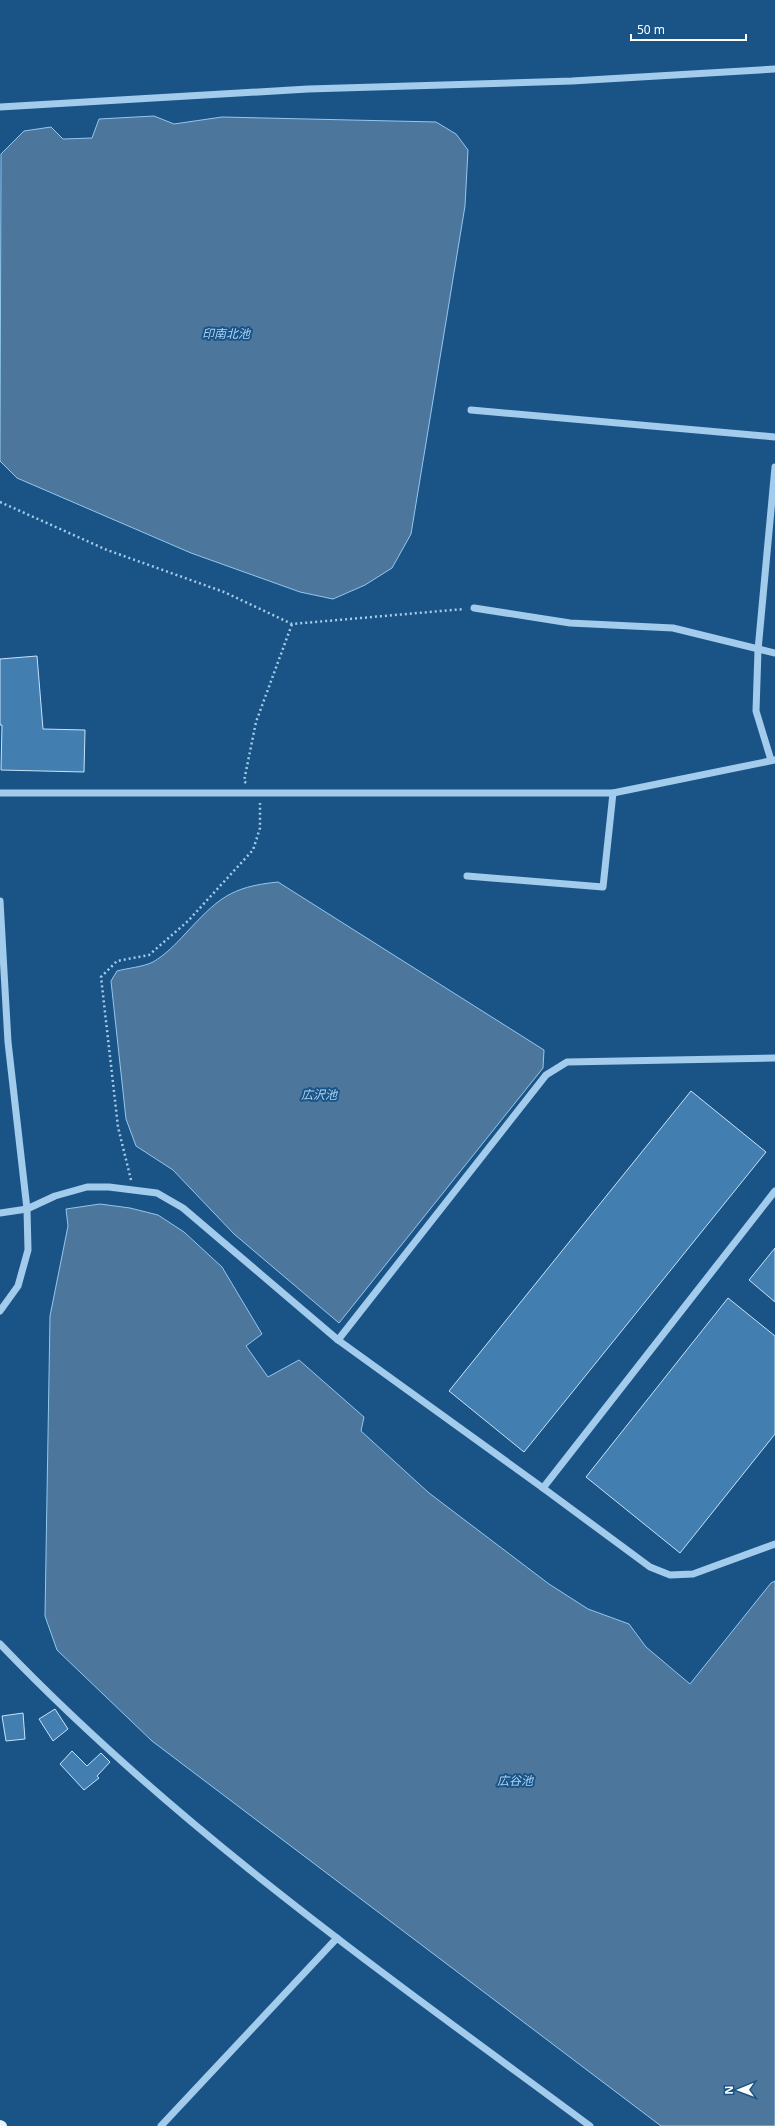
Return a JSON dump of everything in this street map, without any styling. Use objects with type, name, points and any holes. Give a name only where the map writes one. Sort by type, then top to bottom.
[{"type":"street","points":[[0,107],[308,89],[572,81],[775,69]]},
{"type":"street","points":[[471,410],[775,436]]},
{"type":"street","points":[[0,793],[613,793],[773,760],[756,711],[758,650],[775,467]]},
{"type":"street","points":[[474,608],[570,623],[673,628],[775,653]]},
{"type":"street","points":[[467,876],[603,887],[613,793]]},
{"type":"street","points":[[0,901],[8,1042],[27,1209],[28,1250],[18,1286],[0,1311]]},
{"type":"street","points":[[338,1340],[546,1075],[567,1062],[775,1058]]},
{"type":"street","points":[[0,1213],[27,1209],[55,1196],[87,1188],[134,1189],[157,1193],[183,1208],[338,1340],[650,1567],[670,1575],[692,1574],[775,1544]]},
{"type":"street","points":[[543,1488],[775,1191]]},
{"type":"street","points":[[0,1644],[3,1652],[78,1722],[187,1819],[337,1938],[590,2126]]},
{"type":"street","points":[[161,2126],[337,1938]]},
{"type":"path","points":[[0,502],[107,550],[224,592],[292,624],[474,608]]},
{"type":"path","points":[[134,1189],[118,1127],[101,977],[117,961],[149,955],[188,920],[253,850],[260,828],[260,793],[244,781],[256,722],[292,624]]},
{"type":"water","name":"印南北池","points":[[154,116],[174,124],[222,117],[436,122],[456,134],[468,150],[465,206],[411,534],[392,568],[365,585],[333,599],[300,592],[191,553],[17,478],[0,461],[1,154],[24,131],[51,127],[63,139],[92,138],[99,119]]},
{"type":"water","name":"広沢池","points":[[278,882],[544,1050],[543,1068],[339,1323],[234,1234],[173,1170],[136,1146],[126,1119],[111,981],[117,971],[153,962],[166,953],[216,903],[236,891],[261,884]]},
{"type":"water","name":"広谷池","points":[[100,1204],[130,1208],[158,1215],[184,1232],[222,1267],[262,1334],[246,1346],[268,1377],[299,1360],[364,1417],[361,1431],[429,1493],[549,1584],[588,1609],[629,1624],[646,1647],[690,1684],[771,1583],[775,1581],[775,2126],[661,2126],[152,1741],[57,1650],[45,1616],[50,1316],[68,1226],[66,1209]]},
{"type":"building","points":[[37,656],[43,729],[85,730],[84,772],[1,770],[2,725],[0,725],[0,659]]},
{"type":"building","points":[[691,1091],[766,1152],[524,1452],[449,1391]]},
{"type":"building","points":[[775,1248],[775,1302],[749,1280]]},
{"type":"building","points":[[728,1298],[775,1336],[775,1434],[680,1553],[586,1477]]},
{"type":"building","points":[[55,1709],[68,1729],[53,1741],[39,1719]]},
{"type":"building","points":[[23,1713],[25,1739],[6,1741],[2,1716]]},
{"type":"building","points":[[72,1751],[87,1766],[101,1753],[110,1762],[97,1776],[99,1778],[84,1790],[60,1764]]}]
